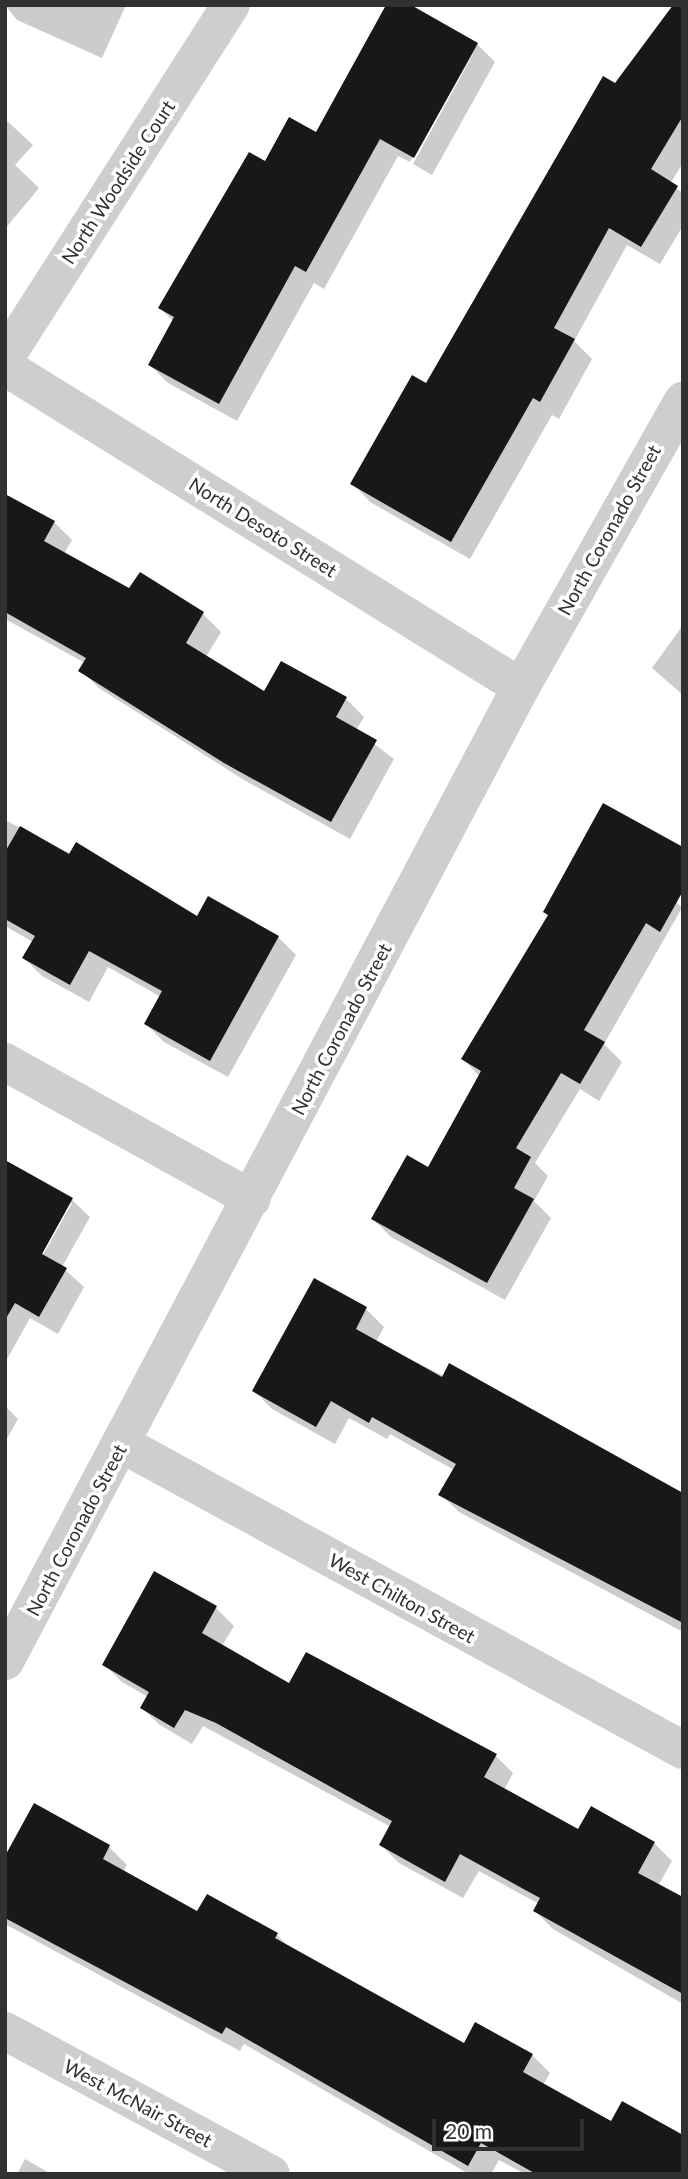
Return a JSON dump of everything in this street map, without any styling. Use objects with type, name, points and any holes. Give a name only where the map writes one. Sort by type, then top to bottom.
[{"type":"street","name":"North Woodside Court","points":[[5,358],[231,5]]},
{"type":"street","name":"North Desoto Street","points":[[5,367],[522,687]]},
{"type":"street","name":"North Coronado Street","points":[[5,1661],[522,687],[679,416]]},
{"type":"street","points":[[5,1062],[252,1199]]},
{"type":"street","name":"West Chilton Street","points":[[122,1444],[683,1750]]},
{"type":"street","name":"West McNair Street","points":[[5,2031],[271,2174]]},
{"type":"building","points":[[386,5],[411,5],[478,43],[414,158],[380,139],[306,272],[295,266],[219,404],[148,365],[174,317],[158,308],[249,152],[265,161],[289,117],[316,132]]},
{"type":"building","points":[[673,5],[683,5],[683,116],[651,169],[678,186],[641,247],[609,228],[554,328],[575,339],[540,402],[533,398],[451,542],[350,484],[412,375],[426,383],[603,76],[615,83]]},
{"type":"building","points":[[5,494],[55,521],[44,541],[129,588],[140,572],[204,612],[186,643],[264,691],[281,661],[347,697],[336,717],[377,740],[331,822],[224,763],[78,671],[86,658],[5,612]]},
{"type":"building","points":[[603,803],[683,847],[683,891],[660,932],[646,923],[584,1030],[605,1042],[580,1084],[561,1073],[516,1148],[531,1157],[514,1188],[534,1199],[487,1283],[371,1219],[407,1155],[428,1167],[481,1071],[461,1059],[548,915],[543,912]]},
{"type":"building","points":[[20,826],[69,854],[76,842],[197,916],[208,896],[279,936],[210,1061],[144,1024],[162,991],[89,951],[70,985],[22,958],[35,936],[5,919],[5,852]]},
{"type":"building","points":[[5,1160],[73,1198],[42,1254],[67,1268],[39,1317],[15,1303],[5,1320]]},
{"type":"building","points":[[314,1278],[367,1307],[356,1329],[442,1377],[449,1363],[683,1493],[683,1623],[438,1495],[456,1464],[372,1417],[369,1423],[331,1401],[316,1427],[252,1391]]},
{"type":"building","points":[[154,1571],[217,1606],[202,1633],[289,1683],[306,1652],[497,1754],[484,1777],[578,1829],[591,1806],[655,1842],[638,1873],[683,1897],[683,1994],[533,1911],[540,1898],[460,1854],[445,1882],[379,1845],[392,1821],[216,1723],[185,1710],[174,1728],[140,1708],[149,1692],[102,1665]]},
{"type":"building","points":[[34,1803],[110,1845],[103,1859],[197,1911],[207,1894],[278,1933],[275,1938],[464,2043],[475,2022],[533,2054],[523,2072],[611,2121],[622,2101],[683,2135],[683,2174],[536,2174],[481,2143],[468,2166],[226,2027],[222,2034],[5,1918],[5,1856]]}]
